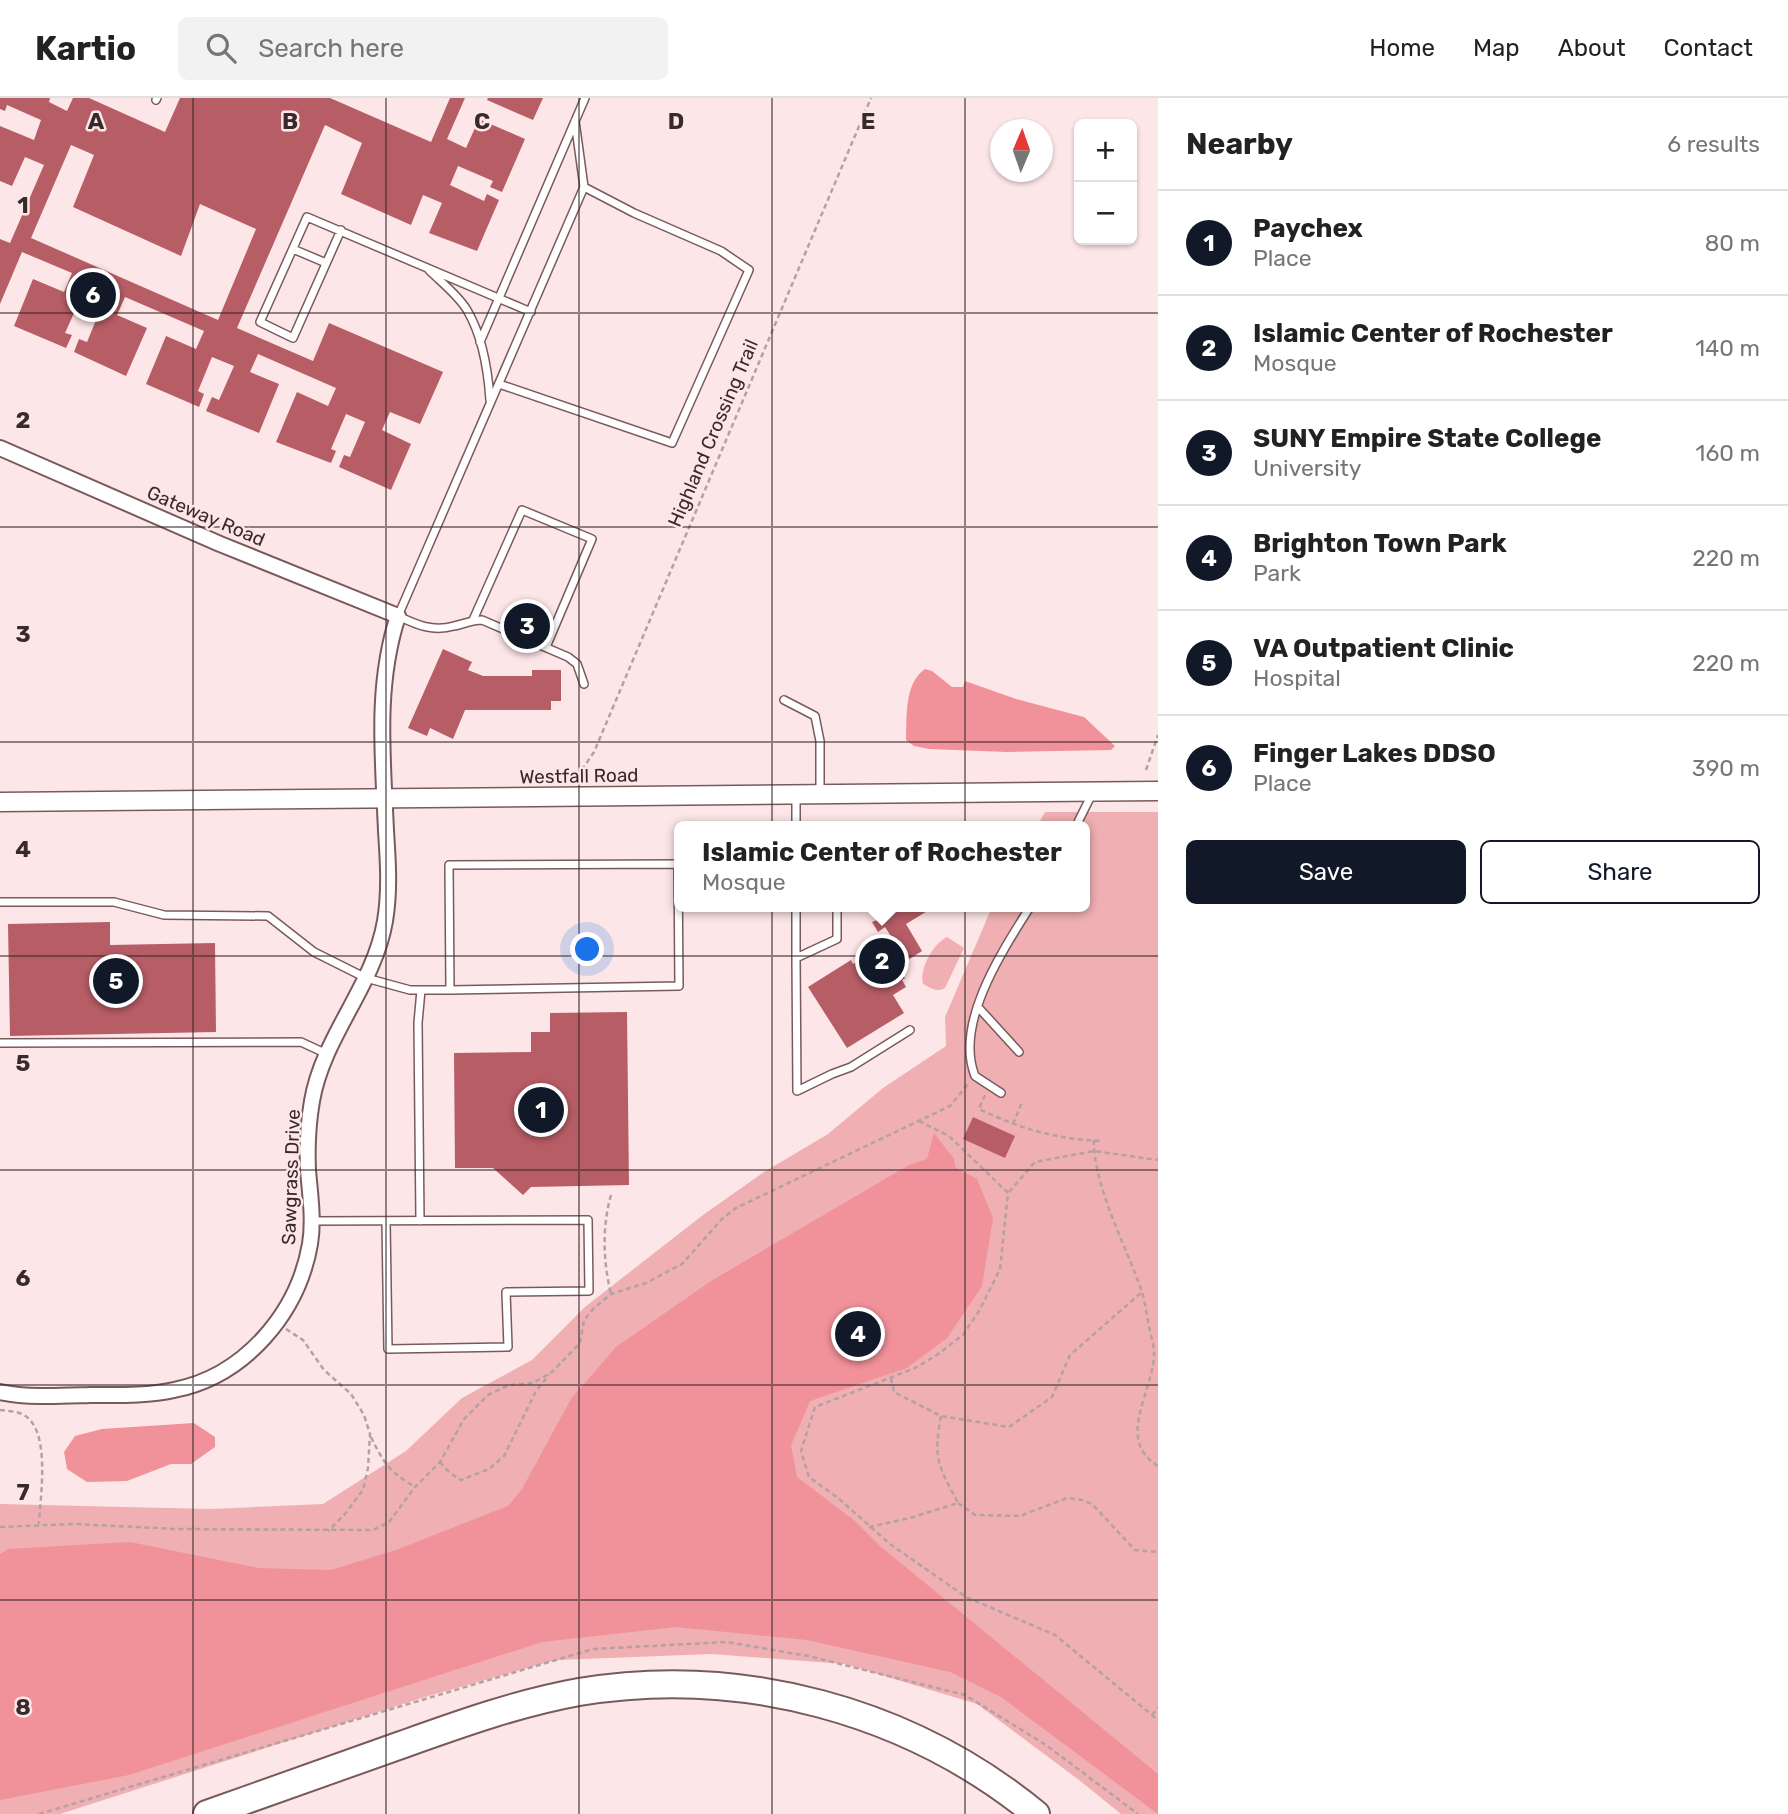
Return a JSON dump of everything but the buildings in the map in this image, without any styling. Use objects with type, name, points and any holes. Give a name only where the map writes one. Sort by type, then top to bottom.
[{"type":"highway","points":[[206,1814],[525,1704],[606,1689],[687,1685],[742,1688],[783,1695],[823,1704],[875,1721],[925,1742],[973,1769],[1036,1814]]},
{"type":"street","name":"Gateway Road","points":[[0,448],[220,544],[398,616]]},
{"type":"street","name":"Sawgrass Drive","points":[[0,1392],[34,1396],[142,1394],[175,1390],[224,1370],[244,1356],[263,1339],[290,1304],[306,1264],[311,1240],[307,1145],[317,1082],[376,957],[386,917],[388,864],[381,724],[384,674],[398,616]]},
{"type":"street","name":"Westfall Road","points":[[0,802],[1158,791]]},
{"type":"lane","points":[[480,342],[585,98]]},
{"type":"lane","points":[[575,121],[584,187],[398,616],[418,625],[443,629],[482,620],[546,647],[577,664],[584,684]]},
{"type":"lane","points":[[499,384],[672,443],[749,270],[721,251],[634,213],[584,187]]},
{"type":"lane","points":[[341,230],[293,338],[260,322],[307,217],[341,230],[531,312]]},
{"type":"lane","points":[[293,249],[326,263]]},
{"type":"lane","points":[[425,266],[467,310],[480,342],[488,375],[490,405]]},
{"type":"lane","points":[[473,620],[522,510],[592,539],[546,647]]},
{"type":"lane","points":[[784,700],[815,716],[820,741],[820,794]]},
{"type":"lane","points":[[1079,821],[1094,792]]},
{"type":"lane","points":[[796,794],[796,821]]},
{"type":"lane","points":[[450,989],[449,865],[674,864]]},
{"type":"lane","points":[[0,902],[114,902],[164,915],[268,916],[314,952],[366,978],[391,986],[421,990],[679,986],[678,912]]},
{"type":"lane","points":[[796,912],[797,1091],[832,1073],[851,1067],[910,1030]]},
{"type":"lane","points":[[796,958],[837,939],[837,912]]},
{"type":"lane","points":[[1001,1093],[975,1076],[969,1059],[970,1040],[978,1007],[998,958],[1027,912]]},
{"type":"lane","points":[[420,1221],[418,1023],[421,990]]},
{"type":"lane","points":[[978,1007],[1019,1052]]},
{"type":"lane","points":[[0,1043],[301,1042],[328,1054]]},
{"type":"lane","points":[[312,1221],[588,1220],[589,1291],[506,1292],[508,1347],[388,1349],[386,1221]]},
{"type":"path","name":"Highland Crossing Trail","points":[[577,777],[594,752],[871,98]]},
{"type":"path","points":[[1146,770],[1158,735]]},
{"type":"path","points":[[440,1462],[461,1480],[489,1469],[504,1456],[536,1391],[580,1343],[584,1320],[611,1294],[646,1283],[682,1264],[700,1247],[722,1219],[736,1208],[950,1106],[975,1076]]},
{"type":"path","points":[[985,1095],[979,1109],[1013,1125],[1049,1136],[1102,1141]]},
{"type":"path","points":[[1013,1125],[1022,1102]]},
{"type":"path","points":[[918,1120],[949,1136],[1008,1193]]},
{"type":"path","points":[[1094,1140],[1094,1151],[1106,1200],[1142,1292],[1154,1353],[1137,1429],[1138,1446],[1158,1466]]},
{"type":"path","points":[[1158,1160],[1094,1151],[1035,1162],[1008,1193],[1000,1269],[979,1311],[963,1335],[915,1368],[815,1407],[801,1451],[809,1477],[838,1498],[890,1545],[966,1597],[1055,1635],[1158,1720]]},
{"type":"path","points":[[611,1195],[606,1214],[605,1268],[611,1294]]},
{"type":"path","points":[[891,1377],[894,1392],[942,1416],[1009,1427],[1052,1396],[1070,1355],[1142,1292]]},
{"type":"path","points":[[284,1327],[303,1340],[324,1370],[351,1394],[364,1415],[383,1462],[393,1474],[415,1487]]},
{"type":"path","points":[[0,1527],[39,1524],[373,1530],[389,1522],[415,1487],[440,1462],[464,1419],[488,1395],[509,1385],[533,1383],[552,1372]]},
{"type":"path","points":[[0,1410],[22,1414],[28,1418],[39,1436],[42,1449],[39,1524]]},
{"type":"path","points":[[942,1416],[936,1446],[938,1465],[958,1503],[975,1515],[1020,1516],[1067,1498],[1082,1500],[1092,1504],[1135,1550],[1158,1552]]},
{"type":"path","points":[[328,1531],[363,1490],[368,1468],[370,1434]]},
{"type":"path","points":[[869,1527],[958,1503]]},
{"type":"path","points":[[39,1814],[593,1649],[727,1642],[808,1656],[965,1695],[1046,1745],[1138,1814]]},
{"type":"path","points":[[1152,1715],[1158,1707]]},
{"type":"shaded area","points":[[925,669],[932,671],[952,687],[963,687],[965,681],[1016,699],[1084,717],[1115,746],[1111,750],[1007,752],[914,746],[906,740],[908,701],[913,683]]},
{"type":"shaded area","points":[[1045,812],[1158,812],[1158,1814],[1121,1814],[977,1704],[845,1664],[712,1654],[556,1660],[425,1697],[60,1814],[0,1814],[0,1504],[210,1509],[323,1504],[406,1451],[462,1398],[532,1360],[585,1307],[703,1215],[764,1172],[828,1134],[883,1088],[946,1046],[945,1017],[990,912],[1090,912],[1090,821],[1040,821]]},
{"type":"shaded area","points":[[947,937],[964,948],[945,988],[937,990],[923,984],[923,971],[932,951]]},
{"type":"shaded area","points":[[934,1133],[954,1159],[955,1167],[977,1179],[993,1218],[982,1286],[947,1338],[907,1368],[810,1401],[791,1445],[797,1477],[855,1521],[880,1546],[1158,1774],[1158,1814],[1001,1697],[950,1672],[807,1640],[676,1627],[542,1642],[129,1775],[0,1800],[0,1554],[8,1549],[130,1542],[258,1568],[331,1570],[396,1550],[508,1506],[522,1489],[571,1399],[616,1347],[711,1281],[909,1165],[927,1159]]},
{"type":"shaded area","points":[[194,1423],[215,1437],[215,1447],[191,1464],[171,1464],[127,1481],[87,1482],[67,1469],[64,1452],[75,1436],[102,1429]]},
{"type":"place","name":"Finger Lakes DDSO","points":[[93,295]]},
{"type":"place","name":"SUNY Empire State College","points":[[527,626]]},
{"type":"place","name":"Islamic Center of Rochester","points":[[882,961]]},
{"type":"place","name":"VA Outpatient Clinic","points":[[116,981]]},
{"type":"place","name":"Paychex","points":[[541,1110]]},
{"type":"place","name":"Brighton Town Park","points":[[858,1334]]}]
